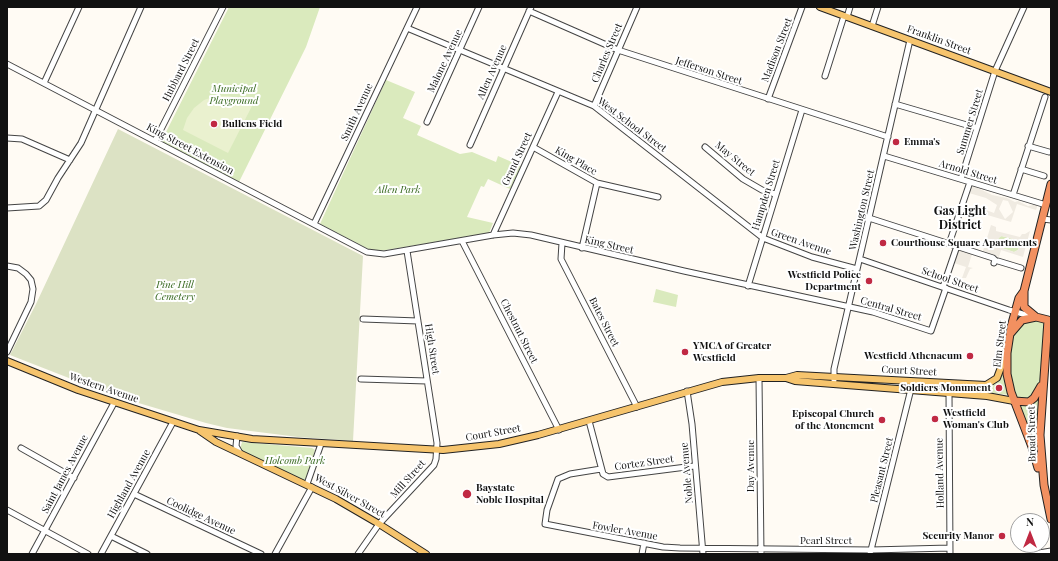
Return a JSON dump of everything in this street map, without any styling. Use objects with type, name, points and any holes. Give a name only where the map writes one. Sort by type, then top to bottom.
[{"type":"highway","name":"Elm Street","points":[[1014,401],[1007,378],[1010,334],[1015,312],[1024,291],[1051,184]]},
{"type":"highway","name":"Elm Street","points":[[1024,291],[1024,307],[1036,317]]},
{"type":"highway","points":[[1010,334],[1022,320],[1036,317],[1049,320]]},
{"type":"highway","name":"Broad Street","points":[[1044,485],[1040,435],[1042,382],[1049,320]]},
{"type":"highway","name":"Broad Street","points":[[1042,382],[1032,400],[1026,402],[1014,401],[1032,447],[1044,485],[1051,519]]},
{"type":"main road","name":"Franklin Street","points":[[820,7],[1051,92]]},
{"type":"main road","points":[[1046,352],[1051,342]]},
{"type":"main road","name":"Court Street","points":[[197,429],[237,436],[321,444],[437,450],[499,444],[589,422],[687,391],[722,382],[760,378],[786,378],[798,375],[983,385],[992,382],[999,374],[1008,347]]},
{"type":"main road","name":"Western Avenue","points":[[7,361],[114,403],[197,429]]},
{"type":"main road","name":"Court Street","points":[[786,378],[795,381],[949,392],[996,397],[1014,401]]},
{"type":"main road","points":[[873,379],[873,387]]},
{"type":"main road","points":[[911,389],[912,382]]},
{"type":"main road","points":[[949,392],[950,384]]},
{"type":"main road","name":"West Silver Street","points":[[197,429],[216,442],[309,485],[379,524],[426,554]]},
{"type":"street","points":[[44,83],[79,7]]},
{"type":"street","points":[[7,208],[42,205],[81,143],[141,7]]},
{"type":"street","name":"Hubbard Street","points":[[155,141],[223,7]]},
{"type":"street","name":"Smith Avenue","points":[[314,224],[417,7]]},
{"type":"street","name":"Malone Avenue","points":[[427,122],[479,7]]},
{"type":"street","name":"Charles Street","points":[[594,106],[637,7]]},
{"type":"street","name":"Madison Street","points":[[768,99],[802,7]]},
{"type":"street","points":[[825,76],[845,16],[850,7]]},
{"type":"street","points":[[872,26],[878,7]]},
{"type":"street","name":"Summer Street","points":[[961,179],[995,71],[1024,7]]},
{"type":"street","name":"Jefferson Street","points":[[530,9],[618,50],[888,137]]},
{"type":"street","name":"Allen Avenue","points":[[470,144],[530,9]]},
{"type":"street","name":"West School Street","points":[[407,28],[594,106],[763,238]]},
{"type":"street","name":"Washington Street","points":[[834,384],[834,377],[848,307],[870,218],[910,40]]},
{"type":"street","name":"King Street Extension","points":[[7,64],[364,251]]},
{"type":"street","name":"Grand Street","points":[[493,235],[558,92]]},
{"type":"street","points":[[1013,195],[1045,97]]},
{"type":"street","points":[[896,104],[977,128]]},
{"type":"street","name":"Hampden Street","points":[[748,286],[802,110]]},
{"type":"street","points":[[7,138],[22,139],[70,160]]},
{"type":"street","points":[[1028,146],[1050,152]]},
{"type":"street","name":"King Place","points":[[533,147],[596,183],[658,197]]},
{"type":"street","name":"May Street","points":[[705,147],[743,179],[762,190],[776,194]]},
{"type":"street","name":"Arnold Street","points":[[884,156],[1046,205]]},
{"type":"street","points":[[1021,169],[1044,176]]},
{"type":"street","points":[[949,244],[970,182]]},
{"type":"street","points":[[582,248],[596,183]]},
{"type":"street","points":[[870,218],[994,258],[996,262],[1021,268]]},
{"type":"street","points":[[1043,218],[1051,220]]},
{"type":"street","name":"King Street","points":[[364,251],[378,255],[493,235],[513,233],[531,235],[748,286],[848,307]]},
{"type":"street","name":"Green Avenue","points":[[763,238],[805,254],[857,269]]},
{"type":"street","name":"Chestnut Street","points":[[462,241],[559,430]]},
{"type":"street","name":"Bates Street","points":[[562,243],[561,259],[637,407]]},
{"type":"street","points":[[944,288],[957,246]]},
{"type":"street","name":"High Street","points":[[407,251],[428,381],[437,450]]},
{"type":"street","name":"School Street","points":[[860,259],[1015,312],[1036,317]]},
{"type":"street","points":[[7,266],[22,271],[31,280],[33,289],[31,302],[7,352]]},
{"type":"street","name":"Central Street","points":[[848,307],[884,315],[931,331],[944,288]]},
{"type":"street","points":[[363,318],[418,321]]},
{"type":"street","name":"Day Avenue","points":[[760,378],[761,552]]},
{"type":"street","points":[[361,379],[428,381]]},
{"type":"street","name":"Pleasant Street","points":[[870,552],[911,389]]},
{"type":"street","name":"Noble Avenue","points":[[687,391],[692,424],[694,466],[703,554]]},
{"type":"street","name":"Holland Avenue","points":[[949,392],[950,551]]},
{"type":"street","name":"Saint James Avenue","points":[[32,554],[114,403]]},
{"type":"street","name":"Highland Avenue","points":[[101,554],[173,422]]},
{"type":"street","points":[[589,422],[602,468]]},
{"type":"street","points":[[237,436],[236,446],[240,453]]},
{"type":"street","points":[[275,554],[309,485],[321,444]]},
{"type":"street","points":[[21,448],[74,478]]},
{"type":"street","name":"Mill Street","points":[[358,554],[379,524],[434,464],[437,450]]},
{"type":"street","name":"Cortez Street","points":[[602,468],[603,474],[608,477],[694,466]]},
{"type":"street","name":"Fowler Avenue","points":[[602,468],[561,477],[556,483],[551,496],[545,524],[672,548],[703,548]]},
{"type":"street","name":"Coolidge Avenue","points":[[134,494],[261,554]]},
{"type":"street","points":[[7,510],[88,554]]},
{"type":"street","points":[[111,536],[147,554]]},
{"type":"street","points":[[642,554],[644,543]]},
{"type":"street","name":"Pearl Street","points":[[703,548],[761,552],[950,551]]},
{"type":"street","points":[[1033,554],[1051,551]]},
{"type":"green space","name":"Municipal Playground","points":[[229,7],[320,7],[306,47],[239,182],[161,142]]},
{"type":"green space","name":"Allen Park","points":[[386,80],[415,92],[403,118],[421,126],[417,135],[460,154],[472,152],[496,162],[498,156],[521,166],[510,189],[488,179],[484,187],[481,186],[467,217],[493,223],[489,233],[374,252],[320,224]]},
{"type":"green space","name":"Bullens Field","points":[[216,96],[229,96],[241,99],[252,106],[228,153],[183,130],[187,118],[194,108],[204,100]]},
{"type":"green space","name":"Pine Hill Cemetery","points":[[118,129],[363,256],[353,441],[298,437],[227,428],[206,423],[115,396],[10,355],[36,304]]},
{"type":"green space","points":[[1002,236],[1017,240],[1020,244],[1018,250],[1014,252],[999,247],[996,242],[999,237]]},
{"type":"green space","points":[[656,289],[678,295],[676,307],[653,302]]},
{"type":"green space","points":[[1022,320],[1048,320],[1040,446],[1032,447],[1011,392],[1007,363],[1015,326]]},
{"type":"green space","points":[[1003,374],[1009,395],[955,389],[956,387],[988,387],[997,383]]},
{"type":"green space","name":"Holcomb Park","points":[[242,442],[312,448],[315,450],[306,479],[304,480],[243,451],[240,449]]},
{"type":"shaded area","points":[[972,185],[992,195],[1007,198],[1015,202],[1018,201],[1028,206],[1038,204],[1036,210],[1017,204],[1011,222],[984,214],[986,210],[994,213],[997,205],[986,198],[969,193]],"holes":[[[1003,200],[1008,201],[1013,212],[1005,219],[999,209]]]},
{"type":"shaded area","points":[[991,225],[996,227],[996,231],[1020,237],[1022,234],[1030,231],[1023,257],[1001,250],[999,257],[983,251]],"holes":[[[1001,236],[1017,240],[1020,244],[1018,250],[1014,252],[999,247],[996,242]]]},
{"type":"shaded area","points":[[959,250],[972,254],[968,267],[973,268],[970,269],[966,278],[962,278],[966,267],[954,263]]},
{"type":"place","name":"Bullens Field","points":[[214,124]]},
{"type":"place","name":"Emma's","points":[[896,142]]},
{"type":"place","name":"Courthouse Square Apartments","points":[[883,243]]},
{"type":"place","name":"Westfield Police Department","points":[[869,281]]},
{"type":"place","name":"YMCA of Greater Westfield","points":[[685,352]]},
{"type":"place","name":"Westfield Athenaeum","points":[[970,356]]},
{"type":"place","name":"Soldiers Monument","points":[[999,388]]},
{"type":"place","name":"Westfield Woman's Club","points":[[935,419]]},
{"type":"place","name":"Episcopal Church of the Atonement","points":[[882,420]]},
{"type":"place","name":"Baystate Noble Hospital","points":[[467,494]]},
{"type":"place","name":"Security Manor","points":[[1002,536]]},
{"type":"district","name":"Gas Light District","points":[[960,218]]}]
